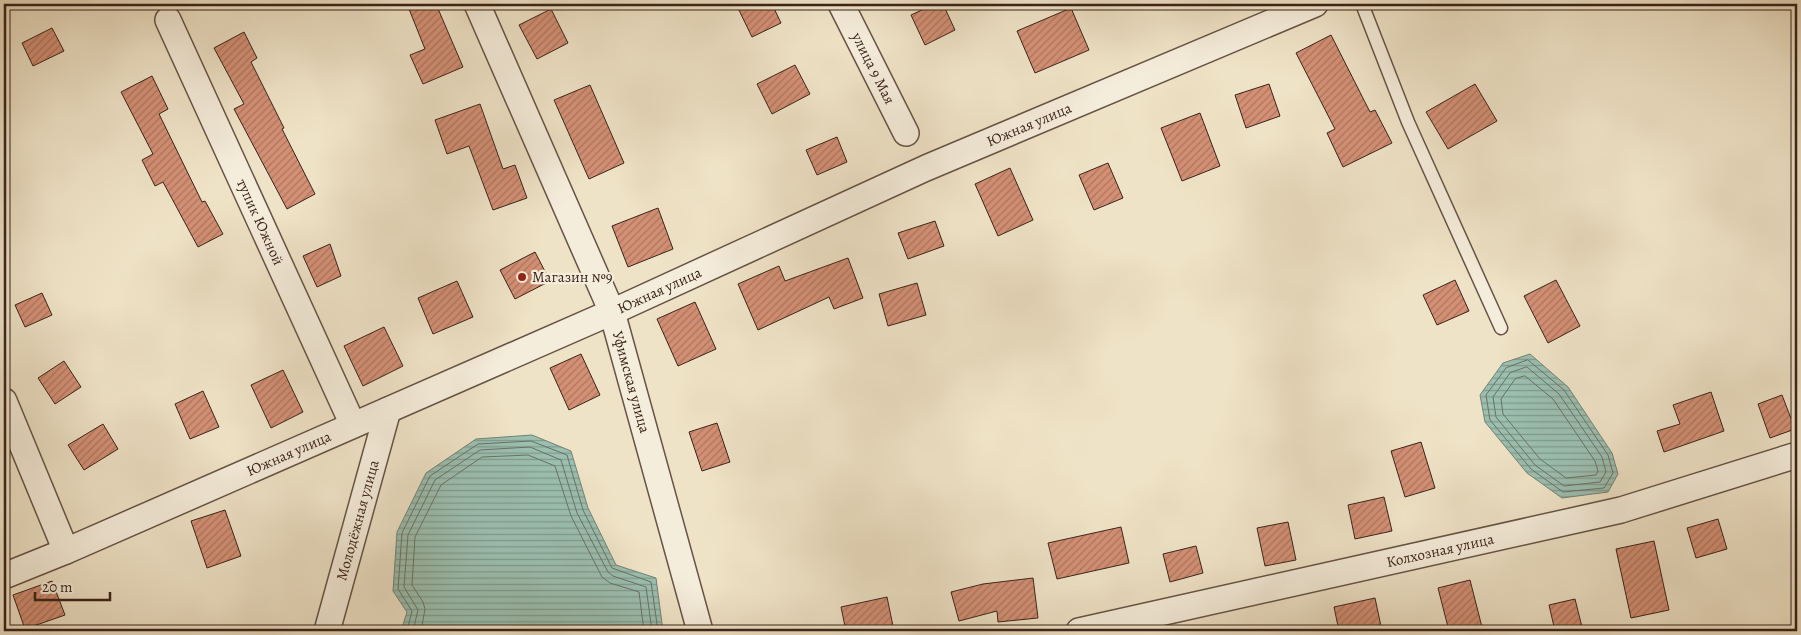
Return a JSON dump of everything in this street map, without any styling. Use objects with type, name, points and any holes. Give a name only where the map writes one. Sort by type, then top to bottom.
[{"type":"street","name":"Уфимская улица","points":[[477,4],[612,312],[700,631]]},
{"type":"street","name":"улица 9 Мая","points":[[841,4],[906,133]]},
{"type":"street","name":"Южная улица","points":[[4,576],[66,551],[612,312],[926,168],[1315,4]]},
{"type":"street","name":"тупик Южной","points":[[168,20],[353,425]]},
{"type":"street","points":[[4,401],[66,551]]},
{"type":"street","name":"Молодёжная улица","points":[[326,631],[388,410]]},
{"type":"street","name":"Колхозная улица","points":[[1079,631],[1621,510],[1797,455]]},
{"type":"lane","points":[[1362,4],[1408,122],[1501,328]]},
{"type":"water","points":[[1530,354],[1568,387],[1612,453],[1618,474],[1608,492],[1562,498],[1527,473],[1485,422],[1480,395],[1503,363]]},
{"type":"water","points":[[532,435],[571,451],[588,508],[616,565],[656,578],[663,631],[401,631],[407,612],[393,591],[397,532],[426,473],[476,439]]},
{"type":"building","points":[[407,4],[436,4],[463,67],[423,84],[410,55],[425,49]]},
{"type":"building","points":[[736,4],[772,4],[781,23],[752,37]]},
{"type":"building","points":[[935,4],[943,4],[955,30],[925,45],[911,15]]},
{"type":"building","points":[[1071,8],[1089,50],[1035,73],[1017,31]]},
{"type":"building","points":[[551,9],[568,43],[537,59],[519,25]]},
{"type":"building","points":[[52,28],[64,51],[33,66],[22,43]]},
{"type":"building","points":[[244,32],[257,58],[251,62],[315,194],[287,209],[234,109],[244,104],[214,48]]},
{"type":"building","points":[[1331,35],[1370,112],[1375,110],[1392,143],[1343,167],[1327,133],[1335,129],[1296,53]]},
{"type":"building","points":[[795,65],[810,94],[772,114],[757,84]]},
{"type":"building","points":[[152,76],[168,109],[159,114],[202,202],[205,201],[223,234],[198,247],[163,182],[155,186],[142,160],[153,154],[121,92]]},
{"type":"building","points":[[1269,84],[1280,116],[1246,128],[1235,95]]},
{"type":"building","points":[[1475,84],[1497,121],[1448,149],[1426,112]]},
{"type":"building","points":[[590,85],[624,163],[589,179],[554,100]]},
{"type":"building","points":[[480,104],[503,169],[515,165],[527,198],[493,210],[469,146],[447,154],[435,120]]},
{"type":"building","points":[[1200,113],[1220,166],[1182,181],[1161,128]]},
{"type":"building","points":[[837,137],[847,162],[817,175],[806,150]]},
{"type":"building","points":[[1108,163],[1123,198],[1094,210],[1079,175]]},
{"type":"building","points":[[1010,168],[1033,220],[998,236],[975,184]]},
{"type":"building","points":[[658,208],[673,249],[628,267],[612,226]]},
{"type":"building","points":[[935,221],[944,246],[908,259],[898,233]]},
{"type":"building","points":[[330,244],[341,276],[317,287],[303,256]]},
{"type":"building","points":[[535,252],[550,281],[515,299],[500,270]]},
{"type":"building","points":[[848,258],[863,298],[834,309],[829,297],[758,330],[738,284],[779,266],[785,281]]},
{"type":"building","points":[[1455,280],[1469,311],[1437,325],[1423,295]]},
{"type":"building","points":[[1556,280],[1580,326],[1548,343],[1524,296]]},
{"type":"building","points":[[457,281],[473,317],[433,334],[418,298]]},
{"type":"building","points":[[917,283],[926,315],[888,326],[879,294]]},
{"type":"building","points":[[42,293],[52,315],[25,327],[15,305]]},
{"type":"building","points":[[695,302],[716,349],[678,366],[657,319]]},
{"type":"building","points":[[384,327],[403,366],[363,386],[344,346]]},
{"type":"building","points":[[581,354],[600,395],[569,410],[550,368]]},
{"type":"building","points":[[64,361],[81,387],[55,404],[38,378]]},
{"type":"building","points":[[283,370],[303,412],[271,428],[251,385]]},
{"type":"building","points":[[203,391],[219,427],[190,439],[175,404]]},
{"type":"building","points":[[1711,392],[1724,431],[1664,452],[1657,431],[1680,424],[1673,405]]},
{"type":"building","points":[[1782,395],[1795,429],[1770,438],[1758,404]]},
{"type":"building","points":[[717,423],[730,462],[702,471],[689,432]]},
{"type":"building","points":[[103,424],[118,449],[84,470],[68,445]]},
{"type":"building","points":[[1421,442],[1435,488],[1405,497],[1391,451]]},
{"type":"building","points":[[1384,497],[1392,531],[1355,539],[1348,505]]},
{"type":"building","points":[[225,510],[241,556],[207,568],[191,521]]},
{"type":"building","points":[[1718,519],[1727,549],[1696,558],[1687,528]]},
{"type":"building","points":[[1288,522],[1296,560],[1265,566],[1257,528]]},
{"type":"building","points":[[1121,527],[1129,563],[1057,579],[1048,543]]},
{"type":"building","points":[[1654,541],[1669,610],[1631,618],[1616,549]]},
{"type":"building","points":[[1196,546],[1203,573],[1170,582],[1163,554]]},
{"type":"building","points":[[1033,578],[1038,618],[998,622],[997,611],[959,621],[951,592],[983,584]]},
{"type":"building","points":[[1470,580],[1483,631],[1449,631],[1438,588]]},
{"type":"building","points":[[52,581],[65,615],[25,629],[13,595]]},
{"type":"building","points":[[887,597],[894,631],[846,631],[841,607]]},
{"type":"building","points":[[1375,598],[1382,631],[1339,631],[1334,607]]},
{"type":"building","points":[[1575,599],[1583,631],[1555,631],[1549,605]]},
{"type":"place","name":"Магазин №9","points":[[522,277]]}]
